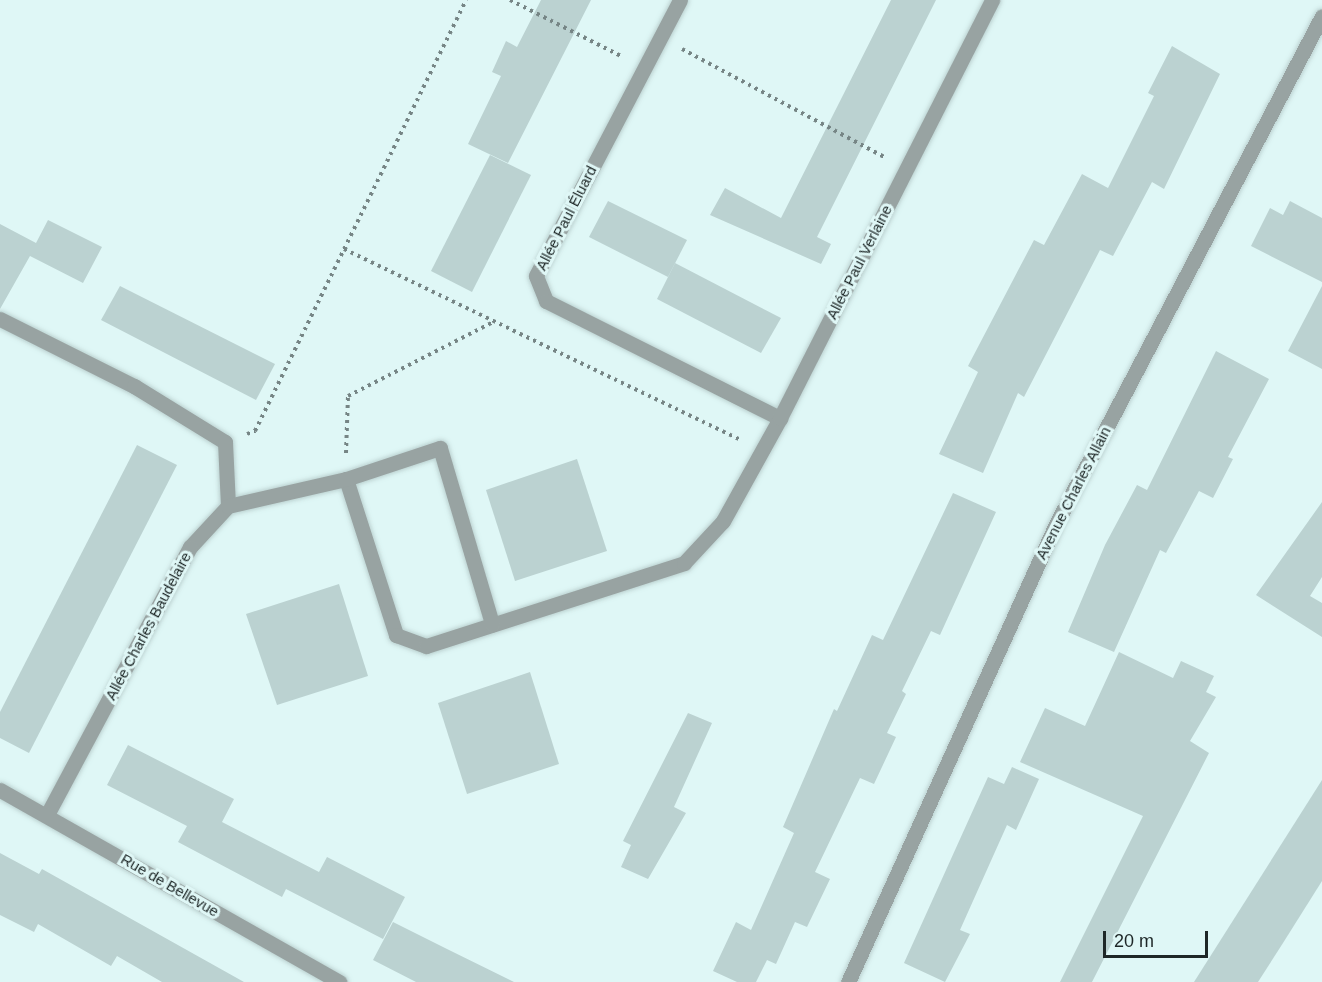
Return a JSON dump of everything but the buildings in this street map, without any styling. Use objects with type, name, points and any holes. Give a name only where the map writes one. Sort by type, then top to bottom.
[{"type":"street","name":"Allée Paul Éluard","points":[[680,0],[536,276],[546,301],[780,418]]},
{"type":"street","name":"Allée Paul Verlaine","points":[[346,479],[396,635],[426,646],[684,563],[723,521],[762,451],[992,0]]},
{"type":"street","name":"Avenue Charles Allain","points":[[848,982],[1056,524],[1322,16]]},
{"type":"street","points":[[0,319],[134,386],[225,442],[228,506],[346,479],[440,448],[492,624]]},
{"type":"street","name":"Allée Charles Baudelaire","points":[[47,815],[190,547],[228,506]]},
{"type":"street","name":"Rue de Bellevue","points":[[0,790],[339,982]]},
{"type":"path","points":[[225,442],[255,431],[466,0]]},
{"type":"path","points":[[510,0],[644,68]]},
{"type":"path","points":[[660,37],[906,169]]},
{"type":"path","points":[[344,249],[762,451]]},
{"type":"path","points":[[346,479],[348,396],[494,321]]}]
